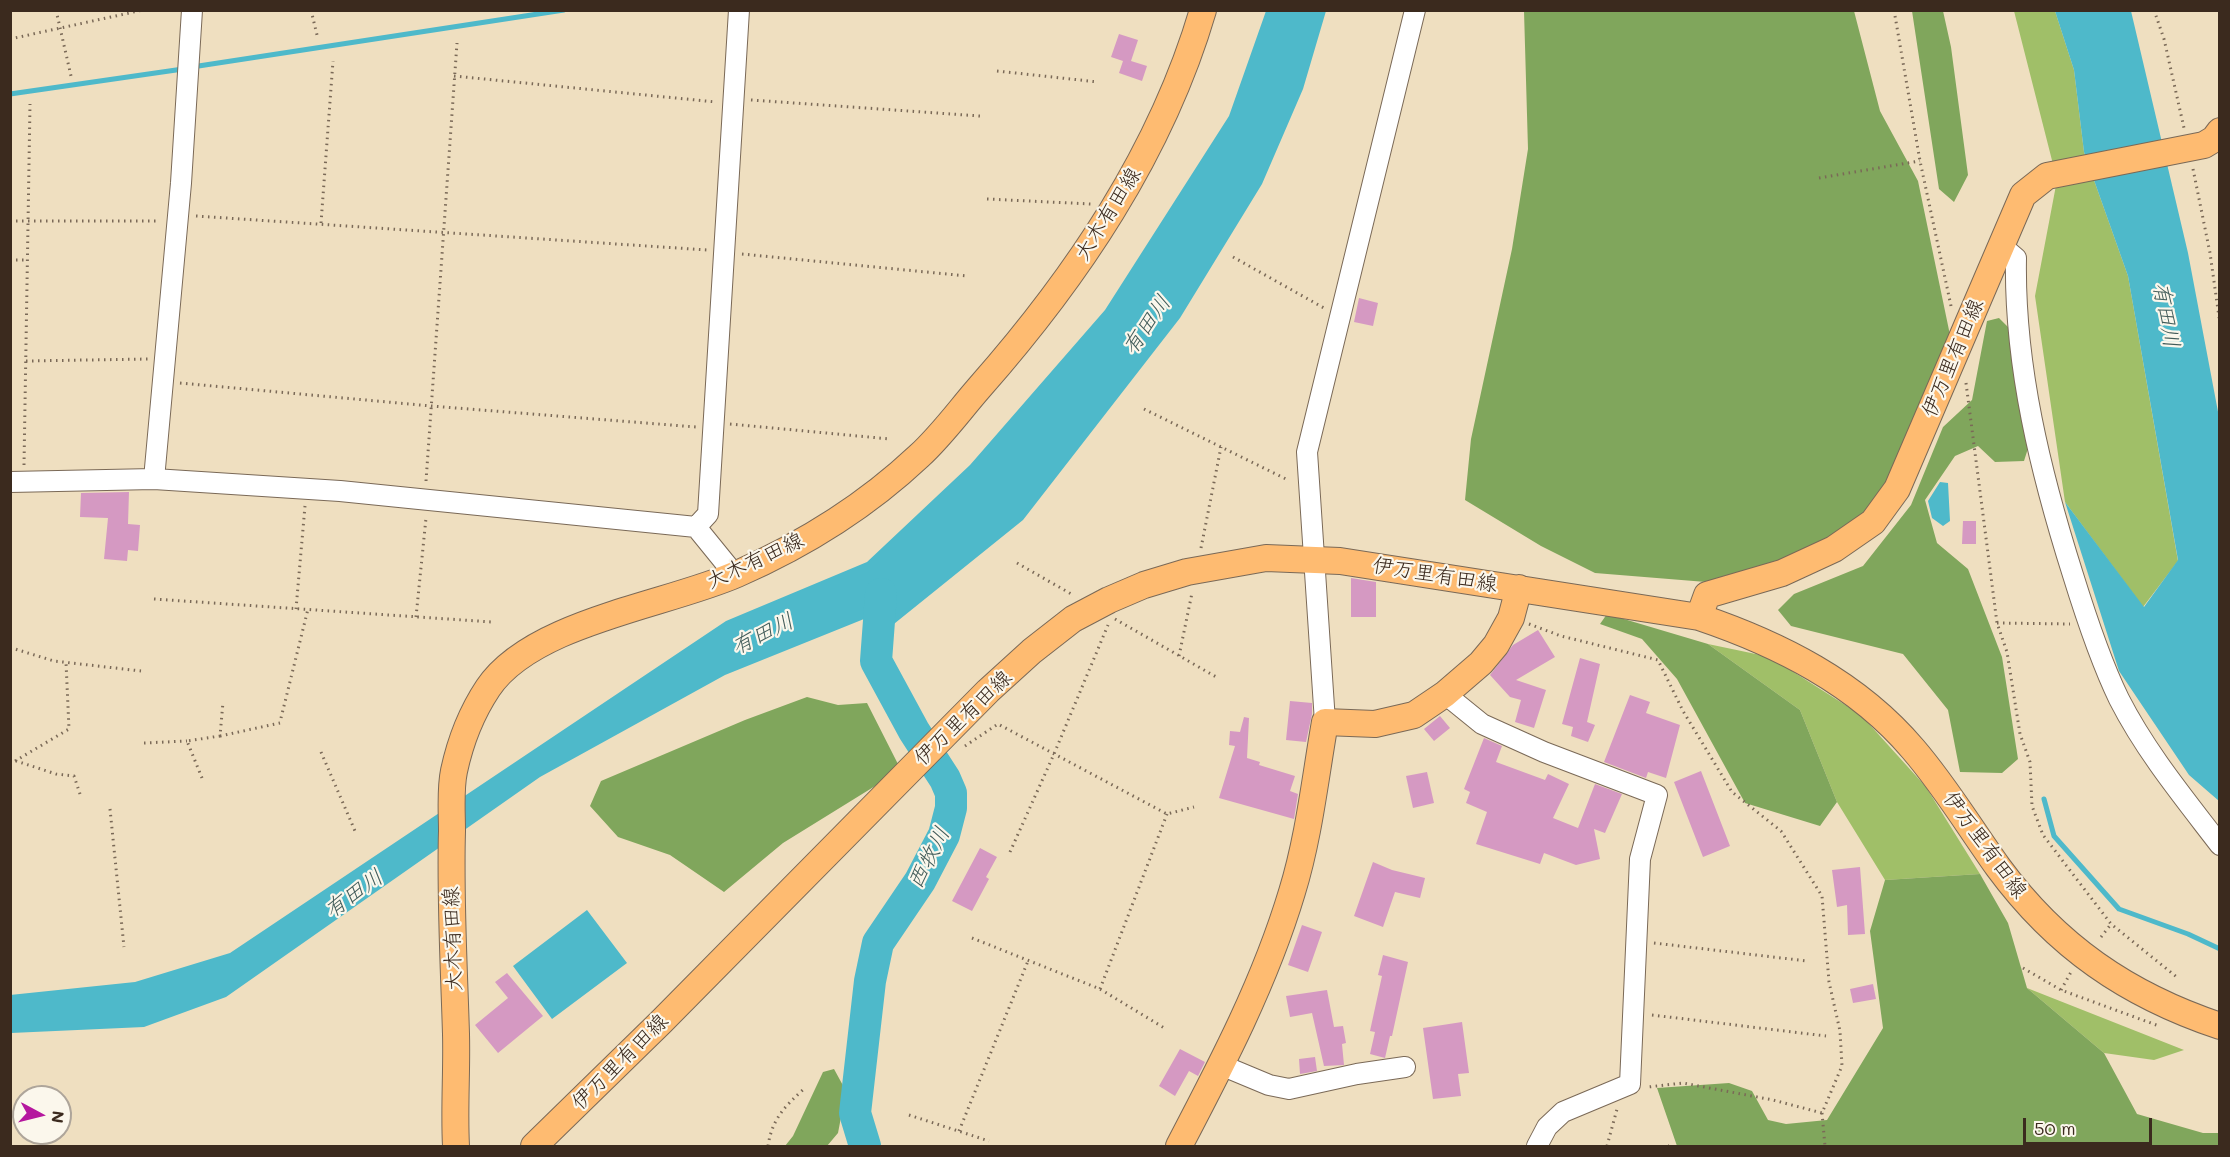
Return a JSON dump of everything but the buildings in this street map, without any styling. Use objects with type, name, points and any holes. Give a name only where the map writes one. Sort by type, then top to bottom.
[{"type":"main road","name":"大木有田線","points":[[456,1146],[456,1039],[450,892],[453,773],[468,725],[489,686],[518,657],[564,632],[735,575],[803,540],[854,509],[920,455],[1021,341],[1095,239],[1136,172],[1192,47],[1203,10]]},
{"type":"main road","name":"伊万里有田線","points":[[1699,617],[1707,595],[1782,573],[1834,549],[1873,522],[1897,489],[2023,195],[2047,176],[2204,145],[2218,139]]},
{"type":"main road","name":"伊万里有田線","points":[[534,1146],[661,1022],[900,780],[953,741],[1032,651],[1074,619],[1144,585],[1187,572],[1266,558],[1340,561],[1699,617],[1742,631],[1781,648],[1812,665],[1846,689],[1912,748],[1999,868],[2030,907],[2062,939],[2092,964],[2135,990],[2165,1006],[2220,1026]]},
{"type":"main road","name":"伊万里有田線","points":[[1325,722],[1375,724],[1414,715],[1444,694],[1481,663],[1496,645],[1511,618],[1519,588]]},
{"type":"main road","points":[[1179,1146],[1262,978],[1293,892],[1312,815],[1325,722]]},
{"type":"street","points":[[154,479],[181,183],[192,10]]},
{"type":"street","points":[[696,526],[708,514],[739,10]]},
{"type":"street","points":[[1325,722],[1307,452],[1415,10]]},
{"type":"street","points":[[2002,246],[2016,258],[2015,292],[2021,351],[2033,421],[2051,506],[2088,624],[2119,698],[2154,759],[2220,845]]},
{"type":"street","points":[[17,476],[154,479],[340,491],[696,526],[735,575]]},
{"type":"street","points":[[1444,694],[1482,724],[1544,752],[1657,795],[1640,859],[1630,1084],[1563,1112],[1547,1127],[1537,1146]]},
{"type":"street","points":[[1221,1065],[1288,1089],[1357,1074],[1405,1067]]},
{"type":"path","points":[[56,10],[71,76]]},
{"type":"path","points":[[10,39],[143,10]]},
{"type":"path","points":[[311,10],[318,39]]},
{"type":"path","points":[[1894,10],[1920,161],[1952,308]]},
{"type":"path","points":[[426,482],[457,43]]},
{"type":"path","points":[[321,224],[333,61]]},
{"type":"path","points":[[997,70],[1098,82]]},
{"type":"path","points":[[454,76],[718,102]]},
{"type":"path","points":[[743,99],[980,116]]},
{"type":"path","points":[[17,476],[25,362],[30,104]]},
{"type":"path","points":[[1819,178],[1920,161]]},
{"type":"path","points":[[987,199],[1093,204]]},
{"type":"path","points":[[188,216],[709,250]]},
{"type":"path","points":[[10,221],[161,221]]},
{"type":"path","points":[[733,253],[968,276]]},
{"type":"path","points":[[1233,257],[1339,315]]},
{"type":"path","points":[[10,260],[27,260]]},
{"type":"path","points":[[25,362],[150,359]]},
{"type":"path","points":[[1964,375],[1997,623],[2007,652],[2020,734],[2030,762],[2032,806],[2043,835],[2111,924],[2178,978]]},
{"type":"path","points":[[176,382],[431,406],[698,427]]},
{"type":"path","points":[[1144,409],[1288,480]]},
{"type":"path","points":[[722,423],[890,439]]},
{"type":"path","points":[[296,609],[306,501]]},
{"type":"path","points":[[416,617],[426,510]]},
{"type":"path","points":[[154,599],[492,622]]},
{"type":"path","points":[[281,718],[308,609]]},
{"type":"path","points":[[1010,852],[1112,617]]},
{"type":"path","points":[[1511,618],[1561,636],[1658,660],[1683,711],[1732,792],[1781,831],[1822,896],[1829,982],[1840,1031],[1842,1066],[1822,1113],[1825,1146]]},
{"type":"path","points":[[1997,623],[2088,624]]},
{"type":"path","points":[[10,649],[54,661],[141,671]]},
{"type":"path","points":[[13,760],[69,729],[66,662]]},
{"type":"path","points":[[220,735],[223,702]]},
{"type":"path","points":[[144,743],[187,741],[280,723]]},
{"type":"path","points":[[953,741],[998,724],[1167,814],[1194,807]]},
{"type":"path","points":[[187,741],[202,778]]},
{"type":"path","points":[[321,752],[355,831]]},
{"type":"path","points":[[13,760],[56,774],[74,776],[81,797]]},
{"type":"path","points":[[110,809],[124,947]]},
{"type":"path","points":[[1100,989],[1167,814]]},
{"type":"path","points":[[2101,937],[2111,924]]},
{"type":"path","points":[[972,938],[1100,989],[1166,1029]]},
{"type":"path","points":[[1653,943],[1807,961]]},
{"type":"path","points":[[959,1131],[1028,961]]},
{"type":"path","points":[[2023,968],[2061,990],[2166,1028]]},
{"type":"path","points":[[2061,990],[2071,972]]},
{"type":"path","points":[[1652,1015],[1826,1036]]},
{"type":"path","points":[[1630,1084],[1639,1088],[1683,1083],[1773,1100],[1822,1113]]},
{"type":"path","points":[[768,1146],[770,1131],[784,1107],[805,1088]]},
{"type":"path","points":[[1607,1146],[1618,1108]]},
{"type":"path","points":[[909,1115],[989,1141]]},
{"type":"green space","points":[[1524,11],[1854,11],[1880,111],[1918,181],[1950,335],[1897,473],[1864,516],[1789,561],[1706,582],[1595,573],[1541,546],[1465,500],[1471,439],[1512,249],[1528,149]]},
{"type":"green space","points":[[1912,11],[1943,11],[1951,47],[1968,175],[1954,202],[1939,189]]},
{"type":"green space","points":[[2014,11],[2055,11],[2074,70],[2084,152],[2128,276],[2178,561],[2143,607],[2065,502],[2035,296],[2057,180]]},
{"type":"green space","points":[[1999,318],[2011,330],[2030,442],[2024,461],[1995,462],[1978,446],[1955,456],[1925,500],[1937,543],[1968,569],[2002,657],[2018,759],[2002,773],[1960,772],[1948,710],[1903,654],[1791,626],[1778,610],[1794,594],[1863,566],[1911,505],[1943,427],[1972,400],[1987,321]]},
{"type":"green space","points":[[1607,614],[1708,644],[1800,710],[1837,802],[1820,826],[1745,803],[1677,679],[1642,639],[1600,624]]},
{"type":"green space","points":[[1708,644],[1770,657],[1861,715],[1926,787],[1980,874],[1885,880],[1837,802],[1800,710]]},
{"type":"green space","points":[[807,697],[838,705],[867,703],[901,770],[783,843],[724,892],[670,855],[618,837],[590,806],[601,781],[745,720]]},
{"type":"green space","points":[[1980,874],[2008,923],[2027,988],[2104,1053],[2137,1114],[2203,1133],[2219,1133],[2219,1146],[1677,1146],[1657,1088],[1729,1083],[1752,1091],[1768,1120],[1786,1124],[1827,1120],[1883,1028],[1870,931],[1885,880]]},
{"type":"green space","points":[[2027,988],[2184,1050],[2154,1060],[2104,1053]]},
{"type":"green space","points":[[834,1069],[846,1091],[838,1133],[827,1146],[785,1146],[793,1136],[823,1072]]},
{"type":"water","name":"有田川","points":[[1266,11],[1326,11],[1303,89],[1262,184],[1180,318],[1023,520],[879,636],[864,619],[725,675],[540,777],[226,997],[144,1027],[11,1033],[10,995],[135,982],[230,953],[726,621],[867,562],[970,465],[1105,310],[1229,116]]},
{"type":"water","name":"有田川","points":[[2055,11],[2131,11],[2188,253],[2219,417],[2219,801],[2189,775],[2119,671],[2065,502],[2144,607],[2178,560],[2128,276],[2084,152],[2074,70]]},
{"type":"water","points":[[1940,482],[1948,483],[1950,521],[1943,526],[1932,518],[1928,501]]},
{"type":"water","points":[[587,910],[627,963],[552,1019],[513,966]]},
{"type":"waterway","points":[[192,67],[564,10]]},
{"type":"waterway","points":[[10,94],[183,69]]},
{"type":"waterway","name":"西牧川","points":[[865,1146],[855,1113],[870,981],[878,943],[920,881],[944,835],[951,808],[951,793],[945,779],[914,731],[876,661],[881,594]]},
{"type":"waterway","points":[[2044,799],[2054,836],[2119,909],[2188,934],[2220,949]]}]
